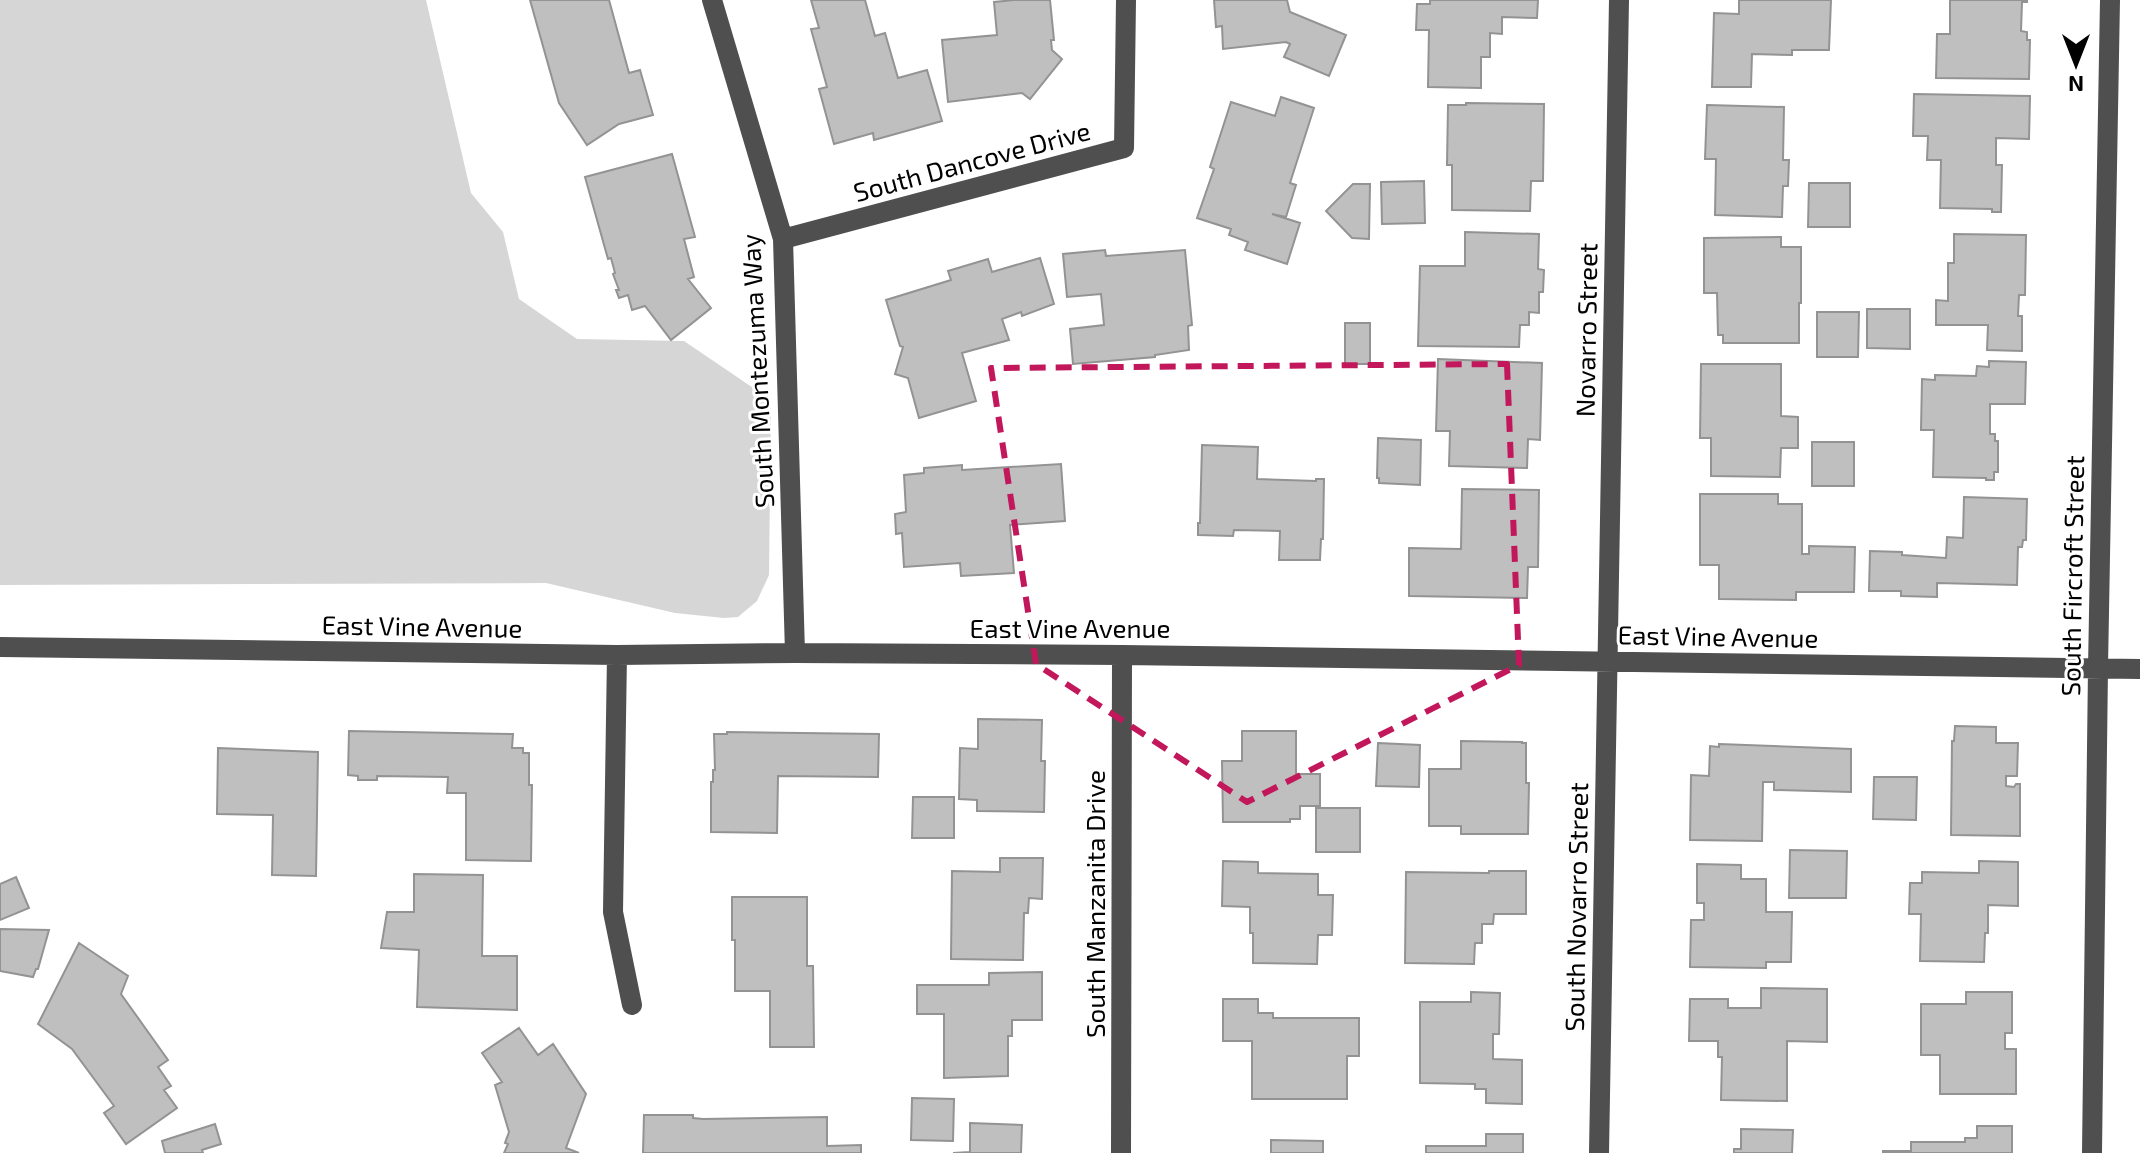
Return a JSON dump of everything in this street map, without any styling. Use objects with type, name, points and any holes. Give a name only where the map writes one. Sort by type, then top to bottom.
[{"type":"street","name":"South Montezuma Way","points":[[712,0],[783,239],[795,653]]},
{"type":"street","name":"South Dancove Drive","points":[[783,239],[1124,148],[1126,0]]},
{"type":"street","name":"Novarro Street","points":[[1607,661],[1619,0]]},
{"type":"street","name":"South Fircroft Street","points":[[2092,1153],[2110,0]]},
{"type":"street","name":"East Vine Avenue","points":[[0,647],[617,655],[1122,655],[2140,669]]},
{"type":"street","points":[[617,655],[613,912],[632,1005]]},
{"type":"street","name":"South Manzanita Drive","points":[[1121,1153],[1122,655]]},
{"type":"street","name":"South Novarro Street","points":[[1599,1153],[1607,661]]},
{"type":"highlighted area","points":[[1507,364],[1519,665],[1247,802],[1036,664],[991,368]]},
{"type":"shaded area","points":[[0,0],[426,0],[471,193],[503,232],[519,299],[577,339],[684,341],[771,400],[769,575],[757,601],[738,617],[724,618],[675,613],[546,583],[0,585]]},
{"type":"building","points":[[530,0],[609,0],[629,73],[640,70],[653,115],[619,124],[587,145],[559,103]]},
{"type":"building","points":[[811,0],[865,0],[875,36],[885,33],[898,78],[927,70],[942,121],[874,140],[873,133],[834,144],[819,89],[827,87],[811,29],[819,28]]},
{"type":"building","points":[[1050,0],[1052,50],[1062,59],[1030,99],[1022,93],[948,102],[942,40],[997,35],[994,2]]},
{"type":"building","points":[[1214,0],[1287,0],[1290,12],[1346,35],[1329,76],[1284,57],[1290,44],[1286,42],[1223,49],[1222,26],[1216,27]]},
{"type":"building","points":[[1430,0],[1538,0],[1537,18],[1502,17],[1502,34],[1490,33],[1490,57],[1481,57],[1481,88],[1428,87],[1429,30],[1416,30],[1417,4],[1430,4]]},
{"type":"building","points":[[1739,0],[1831,0],[1829,50],[1792,50],[1792,55],[1752,54],[1751,87],[1712,87],[1714,13],[1739,14]]},
{"type":"building","points":[[1950,0],[2027,0],[2022,2],[2021,31],[2027,32],[2027,40],[2030,40],[2029,79],[1936,78],[1937,34],[1950,34]]},
{"type":"building","points":[[1914,94],[2030,96],[2029,139],[1996,138],[1996,165],[2002,165],[2001,212],[1992,212],[1992,209],[1940,208],[1941,160],[1927,160],[1928,136],[1913,136]]},
{"type":"building","points":[[1281,97],[1314,108],[1290,183],[1296,185],[1286,217],[1272,214],[1300,223],[1287,264],[1245,250],[1248,242],[1229,235],[1231,229],[1197,218],[1214,169],[1210,167],[1231,102],[1275,116]]},
{"type":"building","points":[[1544,104],[1543,181],[1531,181],[1530,211],[1452,210],[1452,165],[1447,165],[1448,105]]},
{"type":"building","points":[[1707,105],[1784,107],[1783,160],[1789,160],[1788,186],[1783,186],[1782,217],[1715,215],[1716,159],[1705,159]]},
{"type":"building","points":[[672,154],[695,237],[684,239],[694,277],[688,279],[711,308],[671,340],[645,306],[632,310],[628,295],[619,298],[611,258],[608,259],[585,177]]},
{"type":"building","points":[[1424,181],[1425,223],[1382,224],[1381,182]]},
{"type":"building","points":[[1809,183],[1850,183],[1850,227],[1808,227]]},
{"type":"building","points":[[1353,184],[1370,184],[1369,239],[1352,238],[1326,211]]},
{"type":"building","points":[[1465,232],[1539,234],[1538,269],[1544,270],[1543,292],[1539,292],[1539,313],[1529,312],[1529,325],[1520,325],[1519,347],[1418,346],[1420,266],[1465,266]]},
{"type":"building","points":[[1954,234],[2026,235],[2025,295],[2019,295],[2018,316],[2022,316],[2022,351],[1987,350],[1988,325],[1936,325],[1936,300],[1948,301],[1948,263],[1954,263]]},
{"type":"building","points":[[1781,237],[1781,247],[1801,247],[1799,343],[1723,343],[1723,335],[1718,335],[1717,293],[1704,293],[1704,238]]},
{"type":"building","points":[[1105,250],[1106,256],[1185,250],[1192,325],[1188,326],[1189,350],[1155,357],[1073,364],[1070,329],[1104,325],[1101,294],[1067,297],[1063,254]]},
{"type":"building","points":[[1040,258],[1054,304],[1022,316],[1021,312],[1002,319],[1009,340],[962,353],[976,401],[919,418],[908,378],[895,374],[903,347],[900,346],[886,300],[951,280],[948,271],[988,259],[992,272]]},
{"type":"building","points":[[1867,309],[1910,309],[1910,349],[1867,348]]},
{"type":"building","points":[[1817,312],[1859,312],[1858,357],[1817,357]]},
{"type":"building","points":[[1345,323],[1370,323],[1370,364],[1345,364]]},
{"type":"building","points":[[1438,359],[1542,363],[1540,440],[1528,439],[1527,468],[1449,466],[1450,431],[1436,431]]},
{"type":"building","points":[[1989,361],[2026,362],[2025,404],[1990,404],[1990,434],[1995,434],[1995,441],[1998,441],[1998,472],[1994,472],[1994,480],[1933,477],[1934,430],[1921,430],[1922,379],[1935,380],[1935,375],[1976,376],[1977,366],[1989,367]]},
{"type":"building","points":[[1701,364],[1781,364],[1781,416],[1798,417],[1798,448],[1781,448],[1780,477],[1711,476],[1711,438],[1700,438]]},
{"type":"building","points":[[1378,438],[1421,440],[1420,485],[1379,483]]},
{"type":"building","points":[[1812,442],[1854,442],[1854,486],[1812,486]]},
{"type":"building","points":[[1202,445],[1258,447],[1257,479],[1324,479],[1320,560],[1279,560],[1280,531],[1234,530],[1233,536],[1198,535]]},
{"type":"building","points":[[1061,464],[1065,521],[1010,525],[1014,573],[961,576],[960,563],[904,567],[902,533],[896,534],[895,514],[906,512],[904,475],[924,473],[924,468],[962,465],[962,470]]},
{"type":"building","points":[[1462,489],[1539,490],[1538,567],[1528,567],[1527,598],[1409,596],[1409,548],[1461,549]]},
{"type":"building","points":[[1700,494],[1778,494],[1778,504],[1802,504],[1802,554],[1809,554],[1809,546],[1855,547],[1854,592],[1796,592],[1796,600],[1719,599],[1719,565],[1700,565]]},
{"type":"building","points":[[1964,497],[2027,499],[2026,540],[2023,540],[2022,547],[2018,547],[2017,585],[1937,583],[1937,597],[1901,596],[1901,591],[1869,591],[1870,551],[1946,558],[1947,537],[1963,538]]},
{"type":"building","points":[[978,719],[1042,720],[1044,812],[977,811],[977,800],[959,799],[960,748],[978,749]]},
{"type":"building","points":[[1955,726],[1996,727],[1996,743],[2018,743],[2017,776],[2006,776],[2006,786],[2020,784],[2020,836],[1951,835],[1952,741]]},
{"type":"building","points":[[349,731],[513,734],[512,748],[523,748],[523,753],[529,753],[529,785],[532,785],[531,861],[466,860],[466,793],[447,793],[448,777],[377,776],[377,780],[358,780],[358,776],[348,775]]},
{"type":"building","points":[[1242,731],[1296,731],[1296,774],[1320,774],[1320,806],[1300,806],[1300,819],[1290,819],[1290,822],[1223,822],[1222,761],[1242,761]]},
{"type":"building","points":[[714,734],[879,734],[878,777],[778,776],[777,833],[711,832]]},
{"type":"building","points":[[1461,741],[1526,743],[1528,834],[1461,834],[1461,826],[1429,826],[1429,769],[1461,769]]},
{"type":"building","points":[[1378,743],[1420,745],[1419,787],[1376,786]]},
{"type":"building","points":[[1719,744],[1851,749],[1851,792],[1774,790],[1774,782],[1763,782],[1762,841],[1690,840],[1691,775],[1709,776],[1710,746],[1719,747]]},
{"type":"building","points":[[218,748],[318,752],[316,876],[272,875],[273,815],[217,814]]},
{"type":"building","points":[[1874,777],[1917,777],[1916,820],[1873,819]]},
{"type":"building","points":[[913,797],[954,797],[954,838],[912,838]]},
{"type":"building","points":[[1316,808],[1360,808],[1360,852],[1316,852]]},
{"type":"building","points":[[1790,850],[1847,851],[1846,898],[1789,898]]},
{"type":"building","points":[[1000,858],[1043,858],[1042,899],[1029,898],[1028,913],[1024,913],[1023,960],[951,959],[952,871],[1000,872]]},
{"type":"building","points":[[1223,861],[1258,862],[1258,873],[1318,874],[1318,895],[1333,895],[1332,935],[1318,935],[1317,964],[1253,963],[1250,907],[1222,906]]},
{"type":"building","points":[[1979,861],[2018,862],[2018,906],[1988,905],[1984,962],[1920,961],[1921,914],[1909,914],[1910,883],[1922,883],[1922,872],[1979,873]]},
{"type":"building","points":[[1697,864],[1741,865],[1741,879],[1766,879],[1766,912],[1792,912],[1791,962],[1766,962],[1766,968],[1690,967],[1691,920],[1704,920],[1704,903],[1697,903]]},
{"type":"building","points":[[1526,871],[1526,914],[1494,914],[1493,924],[1482,924],[1482,943],[1475,943],[1474,964],[1405,963],[1406,872]]},
{"type":"building","points":[[414,874],[483,875],[482,956],[517,956],[517,1010],[417,1007],[419,950],[381,948],[387,912],[414,912]]},
{"type":"building","points":[[16,877],[29,908],[0,920],[0,884]]},
{"type":"building","points":[[732,897],[807,897],[807,966],[813,966],[814,1047],[770,1047],[770,991],[735,991]]},
{"type":"building","points":[[0,929],[49,930],[33,977],[0,971]]},
{"type":"building","points":[[79,943],[128,976],[121,994],[168,1060],[158,1067],[171,1086],[164,1090],[177,1108],[126,1144],[104,1113],[114,1106],[72,1049],[38,1024]]},
{"type":"building","points":[[1042,972],[1042,1020],[1012,1020],[1012,1036],[1008,1036],[1008,1076],[944,1078],[944,1014],[917,1014],[917,985],[989,985],[989,973]]},
{"type":"building","points":[[1761,988],[1827,989],[1827,1042],[1787,1041],[1787,1101],[1721,1100],[1722,1057],[1718,1057],[1718,1041],[1689,1041],[1690,999],[1728,999],[1728,1008],[1761,1008]]},
{"type":"building","points":[[1471,992],[1500,993],[1499,1034],[1493,1034],[1493,1059],[1522,1060],[1522,1104],[1486,1103],[1486,1089],[1475,1089],[1475,1084],[1420,1083],[1420,1002],[1471,1002]]},
{"type":"building","points":[[1966,992],[2012,992],[2012,1033],[2005,1033],[2005,1049],[2016,1049],[2016,1094],[1940,1094],[1940,1055],[1921,1055],[1921,1004],[1966,1004]]},
{"type":"building","points":[[1223,999],[1258,999],[1258,1013],[1273,1013],[1273,1018],[1359,1018],[1359,1056],[1347,1056],[1347,1099],[1252,1099],[1252,1041],[1223,1041]]},
{"type":"building","points":[[519,1028],[538,1055],[553,1044],[586,1094],[566,1148],[579,1153],[504,1153],[509,1132],[495,1085],[502,1082],[482,1053]]},
{"type":"building","points":[[912,1098],[954,1099],[953,1141],[911,1140]]},
{"type":"building","points":[[644,1115],[693,1115],[693,1118],[703,1119],[827,1117],[827,1146],[861,1145],[861,1153],[643,1153]]},
{"type":"building","points":[[970,1123],[1022,1125],[1021,1153],[953,1153],[970,1152]]},
{"type":"building","points":[[215,1124],[221,1144],[202,1150],[203,1153],[165,1153],[162,1141]]},
{"type":"building","points":[[1977,1126],[2012,1126],[2012,1153],[1883,1153],[1911,1151],[1911,1142],[1965,1142],[1965,1138],[1977,1138]]},
{"type":"building","points":[[1741,1129],[1793,1130],[1792,1153],[1734,1153],[1734,1149],[1741,1149]]},
{"type":"building","points":[[1486,1134],[1523,1134],[1523,1153],[1426,1153],[1426,1146],[1486,1146]]},
{"type":"building","points":[[1271,1140],[1323,1141],[1323,1153],[1271,1153]]}]
